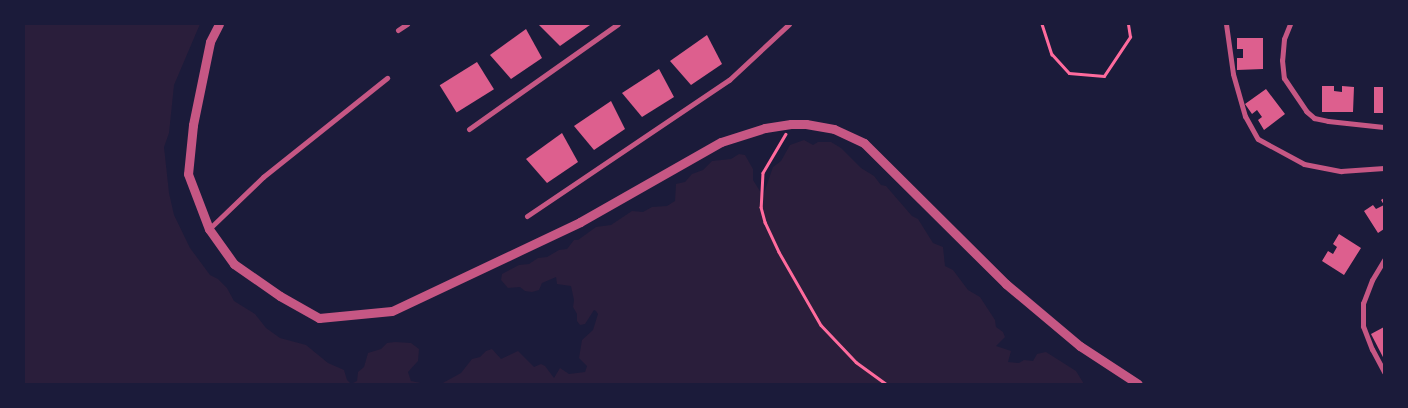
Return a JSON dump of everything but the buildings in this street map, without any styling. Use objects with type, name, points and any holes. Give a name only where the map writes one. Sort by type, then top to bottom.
[{"type":"street","points":[[218,24],[210,42],[196,107],[188,174],[209,229],[234,264],[280,296],[319,318],[392,312],[580,222],[722,142],[752,131],[791,124],[834,129],[864,143],[1006,284],[1080,346],[1138,384]]},
{"type":"street","points":[[398,30],[406,24]]},
{"type":"street","points":[[469,129],[618,24]]},
{"type":"street","points":[[527,216],[729,80],[782,26],[789,24]]},
{"type":"street","points":[[1226,24],[1232,74],[1245,116],[1258,139],[1304,164],[1341,172],[1384,168]]},
{"type":"street","points":[[1290,24],[1284,39],[1282,60],[1284,78],[1306,111],[1314,118],[1384,127]]},
{"type":"street","points":[[209,229],[263,177],[387,78]]},
{"type":"street","points":[[1384,260],[1372,280],[1363,303],[1363,326],[1384,372]]},
{"type":"path","points":[[1042,24],[1052,54],[1070,73],[1104,76],[1130,37],[1128,24]]},
{"type":"path","points":[[791,124],[763,173],[760,207],[765,222],[779,252],[821,325],[856,362],[886,384]]},
{"type":"shaded area","points":[[24,24],[200,24],[174,85],[169,133],[164,147],[169,193],[174,215],[190,248],[210,275],[218,279],[227,288],[234,301],[255,314],[266,328],[280,338],[306,345],[328,363],[344,370],[347,380],[351,384],[24,384]]},
{"type":"shaded area","points":[[804,140],[813,145],[818,142],[831,142],[841,148],[861,168],[874,176],[881,185],[886,186],[912,216],[918,219],[933,243],[943,247],[945,266],[953,270],[968,290],[980,297],[995,320],[996,327],[1003,332],[1005,337],[996,346],[1011,351],[1008,362],[1033,361],[1037,354],[1046,352],[1076,371],[1084,384],[441,384],[461,373],[472,359],[480,357],[486,351],[492,349],[501,359],[518,351],[534,367],[541,364],[545,366],[554,378],[560,368],[569,374],[585,372],[587,366],[579,358],[582,340],[593,330],[598,314],[596,311],[594,310],[585,324],[580,325],[573,307],[574,300],[571,286],[557,284],[556,277],[542,283],[539,290],[525,291],[520,287],[508,288],[501,280],[502,274],[519,265],[529,264],[538,258],[547,257],[559,250],[567,249],[574,240],[578,240],[596,227],[611,225],[632,211],[643,212],[652,207],[667,206],[675,201],[676,184],[685,182],[692,174],[703,170],[712,161],[731,159],[739,154],[745,155],[753,169],[753,180],[763,196],[773,167],[781,161],[790,145]]},
{"type":"shaded area","points":[[387,343],[411,343],[419,349],[418,361],[408,372],[411,381],[426,384],[351,384],[357,381],[358,372],[364,367],[368,353],[381,349]]}]
